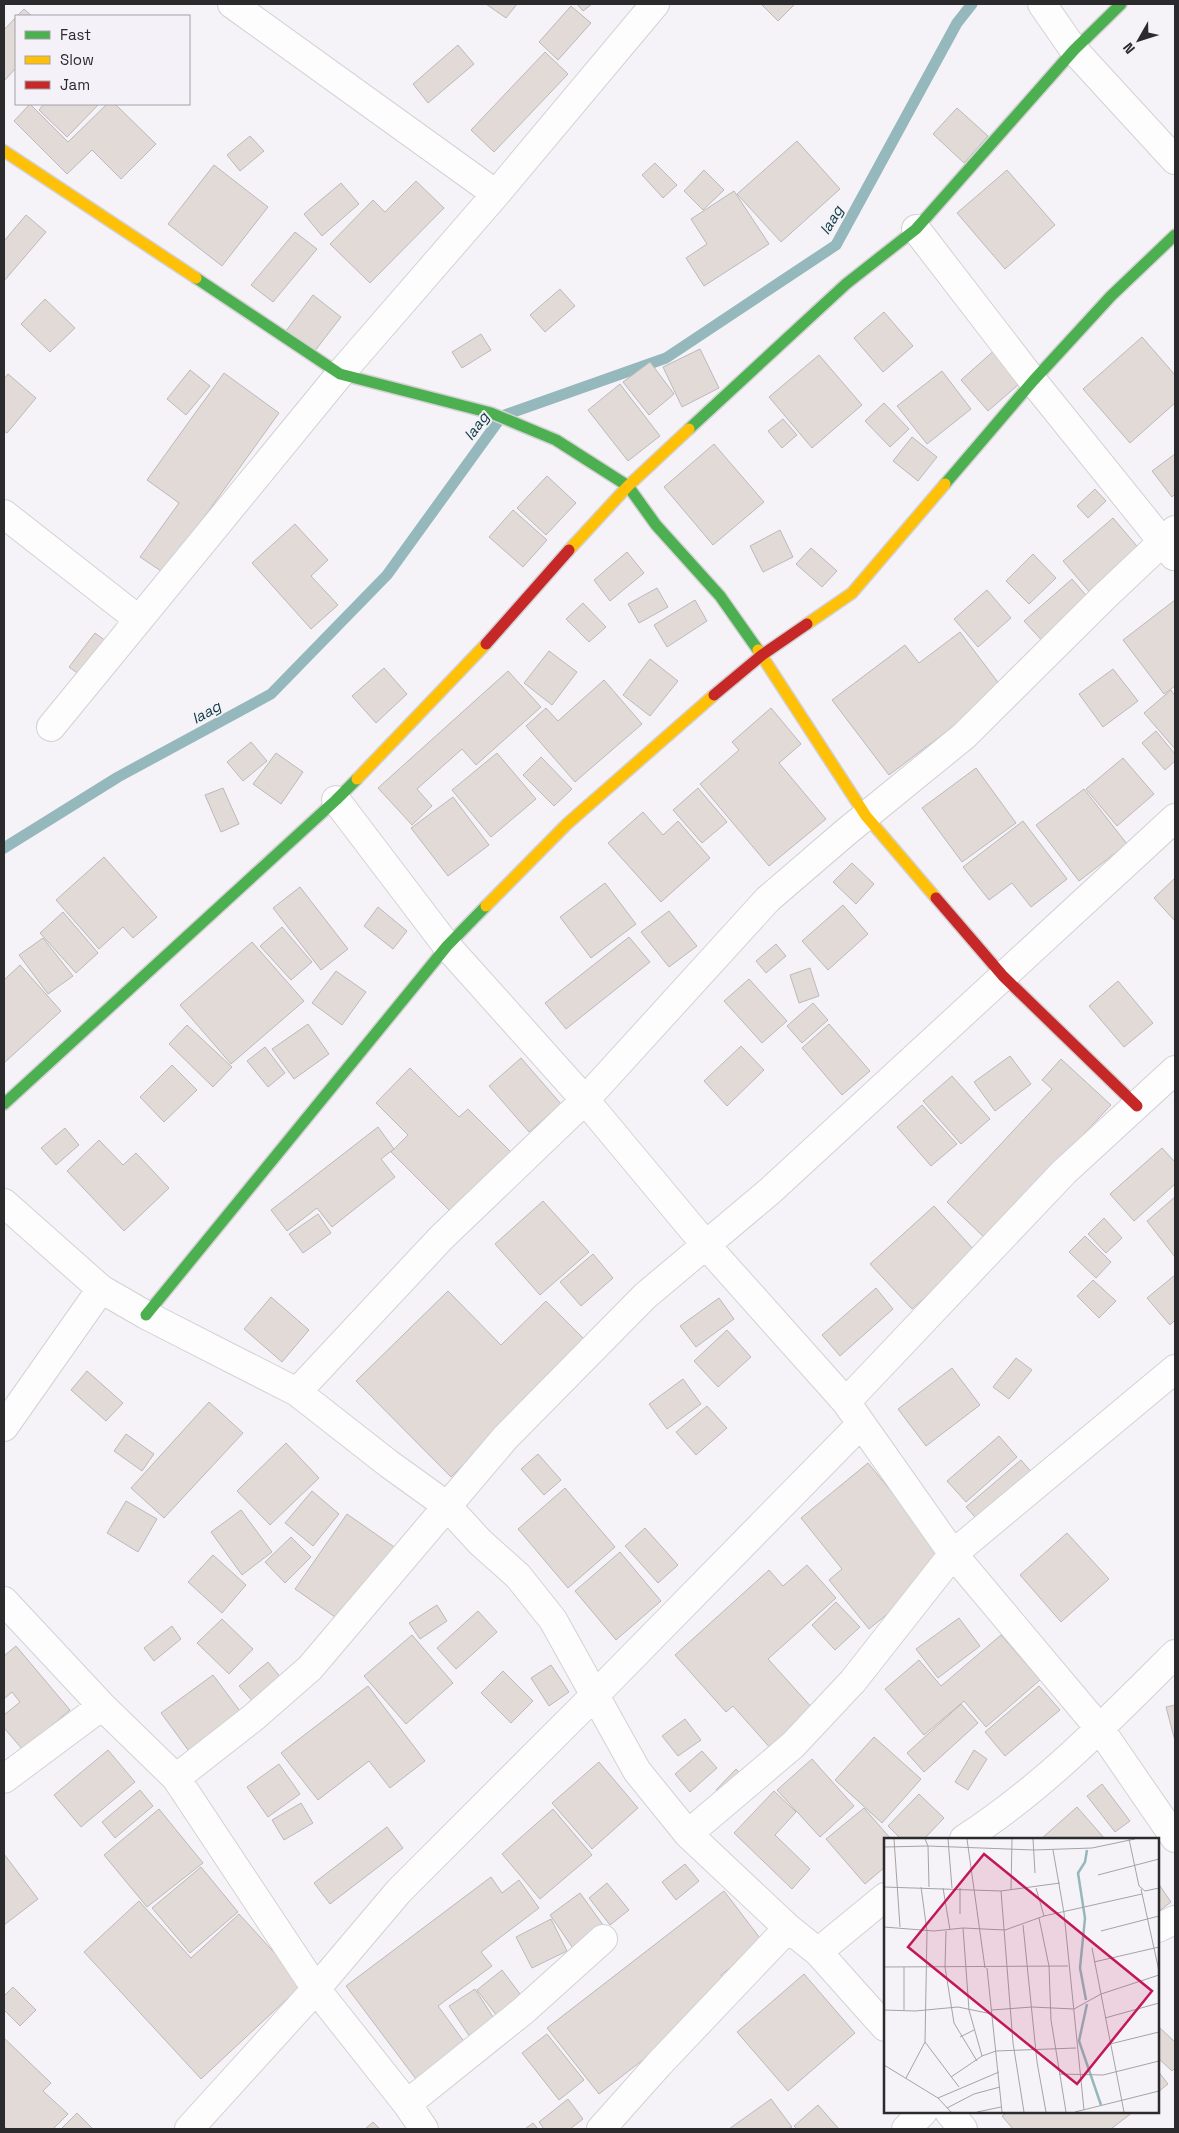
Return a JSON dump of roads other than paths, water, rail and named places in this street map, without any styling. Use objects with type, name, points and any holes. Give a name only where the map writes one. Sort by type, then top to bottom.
[{"type":"street","points":[[232,4],[496,194]]},
{"type":"street","points":[[51,727],[340,374],[496,194],[655,4]]},
{"type":"street","points":[[1042,4],[1074,50],[1175,160]]},
{"type":"street","points":[[4,1104],[336,800],[487,643],[540,581],[628,486],[846,284],[916,229],[1074,50],[1121,4]]},
{"type":"street","points":[[4,152],[340,374],[491,413],[556,440],[628,486],[656,525],[720,596],[762,655],[866,816],[1004,976],[1137,1106]]},
{"type":"street","points":[[298,1392],[442,1238],[585,1100],[768,899],[964,736],[1104,597],[1171,544],[1032,381],[916,229]]},
{"type":"street","points":[[146,1315],[447,946],[567,824],[683,722],[762,655],[852,593],[1032,381],[1111,296],[1175,235]]},
{"type":"street","points":[[4,514],[138,619]]},
{"type":"street","points":[[336,800],[447,946],[585,1100],[705,1244],[854,1413],[953,1554],[1100,1729],[1175,1838]]},
{"type":"street","points":[[176,1778],[254,1717],[310,1668],[504,1438],[645,1296],[770,1191],[1175,818]]},
{"type":"street","points":[[189,2129],[316,1989],[399,1891],[594,1696],[854,1413],[1064,1172],[1137,1106],[1172,1084]]},
{"type":"street","points":[[4,1203],[101,1289],[146,1315],[298,1392],[389,1464],[446,1506],[480,1542],[518,1576],[553,1620],[637,1771],[688,1834],[788,1928],[818,1952],[884,2026]]},
{"type":"street","points":[[4,1427],[101,1289]]},
{"type":"street","points":[[688,1834],[792,1745],[840,1696],[953,1554],[1175,1369]]},
{"type":"street","points":[[4,1601],[102,1706],[176,1778],[316,1989],[407,2104],[424,2129]]},
{"type":"street","points":[[966,1838],[993,1820],[1100,1729],[1175,1654]]},
{"type":"street","points":[[4,1780],[102,1706]]},
{"type":"street","points":[[818,1952],[884,1898]]},
{"type":"street","points":[[1159,1928],[1175,1920]]},
{"type":"street","points":[[601,2129],[659,2064],[788,1928]]},
{"type":"street","points":[[407,2104],[523,2012],[604,1939]]},
{"type":"street","points":[[906,2129],[922,2113]]},
{"type":"street","points":[[950,2113],[963,2129]]},
{"type":"waterway","name":"laag","points":[[4,848],[118,777],[271,694],[387,575],[502,416],[666,358],[836,245],[957,23],[972,4]]}]
